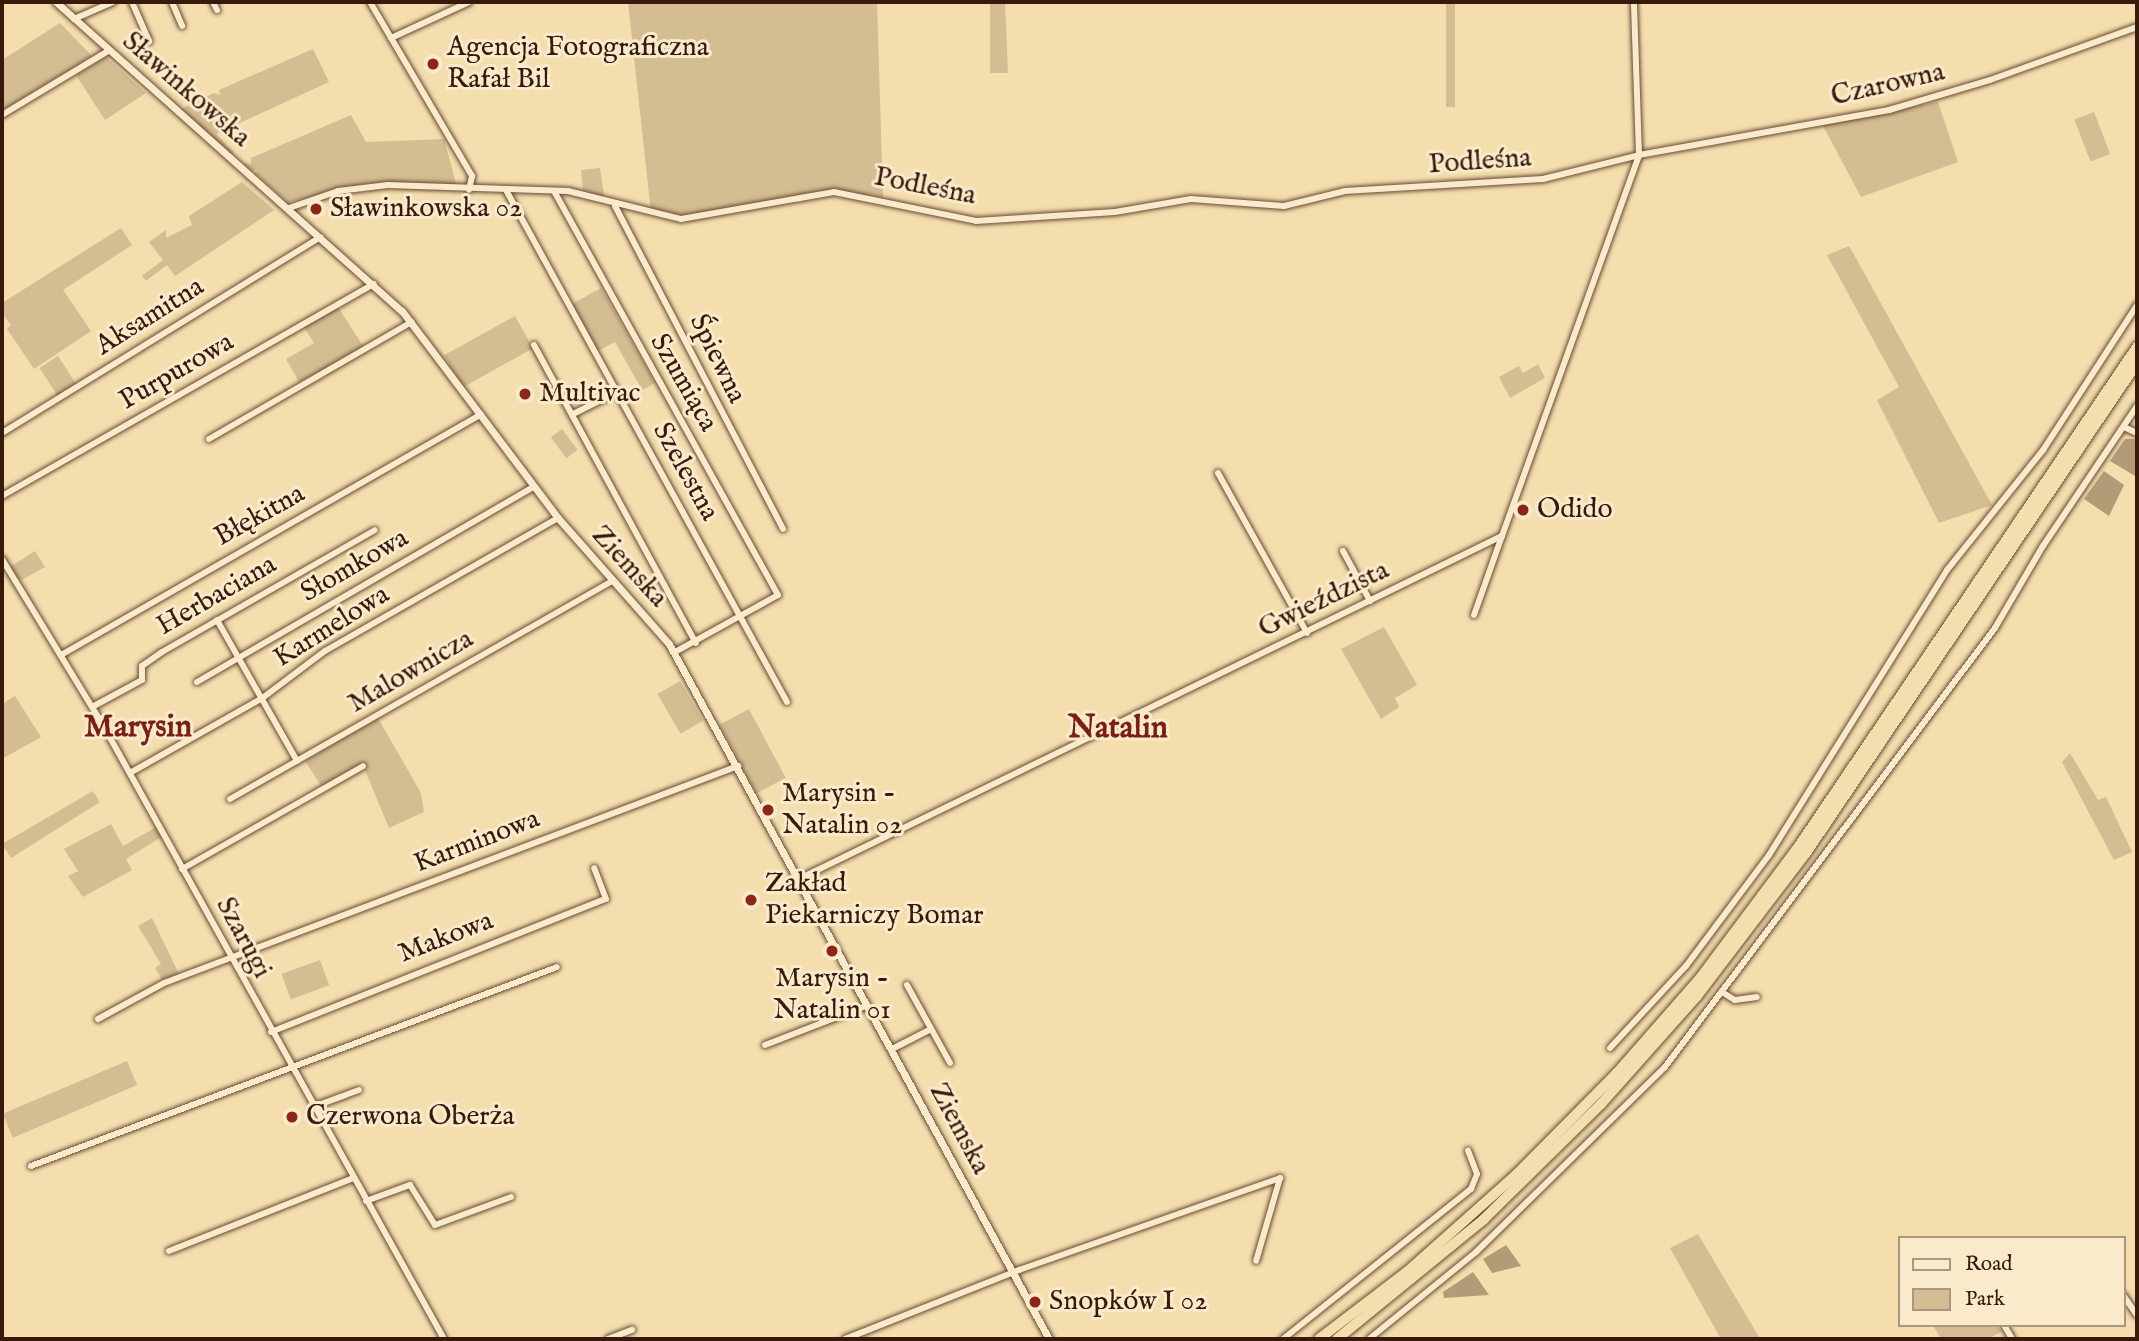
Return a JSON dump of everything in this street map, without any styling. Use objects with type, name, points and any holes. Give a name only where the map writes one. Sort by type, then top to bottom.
[{"type":"highway","points":[[1996,564],[2137,347]]},
{"type":"highway","points":[[1337,1339],[1484,1219],[1656,1044],[1776,895],[1996,564],[2137,363]]},
{"type":"highway","points":[[1319,1339],[1486,1203],[1642,1045],[1759,902],[1935,654]]},
{"type":"street","name":"Sławinkowska","points":[[57,2],[108,51],[289,208]]},
{"type":"street","points":[[74,19],[113,2]]},
{"type":"street","points":[[132,2],[149,41]]},
{"type":"street","points":[[172,2],[183,26]]},
{"type":"street","points":[[214,2],[217,10]]},
{"type":"street","points":[[370,2],[472,176],[483,190]]},
{"type":"street","points":[[391,38],[469,2]]},
{"type":"street","points":[[1474,615],[1639,155],[1634,2]]},
{"type":"street","name":"Czarowna","points":[[1639,155],[1923,102],[2137,27]]},
{"type":"street","points":[[2,115],[108,51]]},
{"type":"street","name":"Podleśna","points":[[289,208],[321,195],[372,185],[554,191],[580,194],[615,206],[681,219],[834,192],[976,221],[1115,212],[1191,199],[1284,206],[1345,191],[1542,179],[1639,155]]},
{"type":"street","points":[[469,190],[472,176]]},
{"type":"street","name":"Szelestna","points":[[506,190],[787,702]]},
{"type":"street","name":"Szumiąca","points":[[554,191],[778,596],[740,617]]},
{"type":"street","name":"Śpiewna","points":[[615,206],[783,529]]},
{"type":"street","name":"Ziemska","points":[[289,208],[412,322],[558,518],[675,652],[1049,1339]]},
{"type":"street","name":"Aksamitna","points":[[2,433],[321,237]]},
{"type":"street","name":"Purpurowa","points":[[2,496],[374,284]]},
{"type":"street","points":[[1610,1048],[1686,966],[1769,855],[1947,570],[2043,450],[2137,305]]},
{"type":"street","points":[[209,439],[412,322]]},
{"type":"street","points":[[534,345],[696,643]]},
{"type":"street","points":[[573,414],[617,392]]},
{"type":"street","points":[[1369,1339],[1476,1252],[1630,1105],[1722,992],[1995,628],[2043,545],[2137,406]]},
{"type":"street","name":"Błękitna","points":[[61,655],[481,414]]},
{"type":"street","points":[[2123,426],[2137,433]]},
{"type":"street","points":[[1218,473],[1307,632]]},
{"type":"street","name":"Słomkowa","points":[[197,682],[534,487]]},
{"type":"street","name":"Karmelowa","points":[[130,773],[261,699],[316,657],[558,518]]},
{"type":"street","name":"Herbaciana","points":[[92,707],[142,680],[142,666],[375,530]]},
{"type":"street","name":"Gwieździsta","points":[[799,879],[1502,536]]},
{"type":"street","points":[[1343,551],[1370,601]]},
{"type":"street","name":"Szarugi","points":[[2,559],[130,773],[271,1032],[444,1339]]},
{"type":"street","name":"Malownicza","points":[[230,799],[612,581]]},
{"type":"street","points":[[675,652],[740,617]]},
{"type":"street","points":[[217,620],[297,761]]},
{"type":"street","points":[[182,869],[363,766]]},
{"type":"street","name":"Karminowa","points":[[98,1019],[153,987],[738,766]]},
{"type":"street","name":"Makowa","points":[[271,1032],[606,900],[594,868]]},
{"type":"street","points":[[31,1166],[557,967]]},
{"type":"street","points":[[906,985],[950,1063]]},
{"type":"street","points":[[1722,992],[1735,1000],[1757,997]]},
{"type":"street","points":[[765,1045],[868,1005]]},
{"type":"street","points":[[891,1049],[930,1028]]},
{"type":"street","points":[[313,1107],[359,1090]]},
{"type":"street","points":[[1283,1339],[1471,1189],[1477,1174],[1468,1152]]},
{"type":"street","points":[[169,1251],[353,1178]]},
{"type":"street","points":[[845,1339],[1013,1274],[1280,1178],[1255,1261]]},
{"type":"street","points":[[366,1201],[410,1185],[435,1225],[511,1197]]},
{"type":"street","points":[[2125,1298],[2137,1315]]},
{"type":"street","points":[[608,1339],[632,1330]]},
{"type":"green space","points":[[628,2],[877,2],[883,197],[818,191],[714,213],[680,217],[651,213]]},
{"type":"green space","points":[[990,2],[1005,2],[1008,73],[990,73]]},
{"type":"green space","points":[[1446,2],[1455,2],[1455,107],[1446,107]]},
{"type":"green space","points":[[60,23],[92,56],[2,111],[2,60]]},
{"type":"green space","points":[[313,49],[329,82],[216,134],[234,152],[231,155],[181,109],[214,93],[220,95],[219,90]]},
{"type":"green space","points":[[106,57],[146,93],[105,120],[76,75]]},
{"type":"green space","points":[[1938,102],[1958,162],[1861,197],[1822,124]]},
{"type":"green space","points":[[2094,112],[2110,154],[2091,162],[2074,120]]},
{"type":"green space","points":[[351,115],[366,142],[444,139],[457,187],[370,183],[288,202],[255,173],[257,170],[252,171],[243,163],[251,164],[251,158]]},
{"type":"green space","points":[[600,168],[605,201],[583,190],[581,170]]},
{"type":"green space","points":[[242,182],[274,210],[175,276],[167,265],[146,281],[142,276],[163,260],[149,242],[166,230],[166,238],[192,225],[189,216]]},
{"type":"green space","points":[[121,228],[132,245],[63,290],[91,331],[34,369],[7,329],[11,325],[2,313],[2,303]]},
{"type":"green space","points":[[1849,246],[1992,505],[1939,523],[1877,400],[1899,387],[1827,255]]},
{"type":"green space","points":[[601,288],[655,383],[642,390],[615,342],[598,351],[572,304]]},
{"type":"green space","points":[[338,307],[365,349],[299,382],[286,359],[314,343],[304,327]]},
{"type":"green space","points":[[515,316],[533,348],[462,388],[444,355]]},
{"type":"green space","points":[[58,356],[76,384],[58,396],[40,368]]},
{"type":"green space","points":[[1538,364],[1545,378],[1510,398],[1499,377],[1519,366],[1523,373]]},
{"type":"green space","points":[[562,429],[578,450],[566,458],[551,437]]},
{"type":"green space","points":[[35,551],[45,567],[22,580],[17,578],[10,567]]},
{"type":"green space","points":[[1384,627],[1417,685],[1395,698],[1399,707],[1381,719],[1341,649]]},
{"type":"green space","points":[[680,681],[703,721],[680,734],[657,694]]},
{"type":"green space","points":[[15,696],[41,737],[2,759],[2,704]]},
{"type":"green space","points":[[749,709],[786,778],[756,793],[720,724]]},
{"type":"green space","points":[[378,718],[421,793],[424,812],[389,828],[364,768],[322,787],[305,761]]},
{"type":"green space","points":[[2070,753],[2098,800],[2106,797],[2132,852],[2114,860],[2062,762]]},
{"type":"green space","points":[[93,791],[100,802],[11,858],[2,844]]},
{"type":"green space","points":[[111,824],[123,846],[158,826],[163,836],[126,859],[132,870],[83,897],[68,876],[78,871],[64,849]]},
{"type":"green space","points":[[152,918],[180,976],[164,983],[155,968],[161,964],[138,926]]},
{"type":"green space","points":[[320,960],[329,985],[291,999],[281,974]]},
{"type":"green space","points":[[127,1061],[137,1085],[13,1138],[3,1114]]},
{"type":"green space","points":[[1698,1234],[1759,1337],[1721,1339],[1670,1248]]},
{"type":"green space","points":[[1934,1327],[1998,1327],[2001,1332],[1988,1339],[1941,1339]]},
{"type":"shaded area","points":[[2125,439],[2137,439],[2135,476],[2110,461]]},
{"type":"shaded area","points":[[2104,471],[2124,485],[2109,516],[2084,499]]},
{"type":"shaded area","points":[[1506,1245],[1521,1266],[1492,1273],[1483,1259]]},
{"type":"shaded area","points":[[1473,1272],[1489,1295],[1444,1298],[1443,1292]]},
{"type":"place","name":"Agencja Fotograficzna Rafał Bil","points":[[433,64]]},
{"type":"place","name":"Sławinkowska 02","points":[[316,209]]},
{"type":"place","name":"Multivac","points":[[525,394]]},
{"type":"place","name":"Odido","points":[[1523,510]]},
{"type":"place","name":"Marysin - Natalin 02","points":[[768,810]]},
{"type":"place","name":"Zakład Piekarniczy Bomar","points":[[751,900]]},
{"type":"place","name":"Marysin - Natalin 01","points":[[832,951]]},
{"type":"place","name":"Czerwona Oberża","points":[[292,1117]]},
{"type":"place","name":"Snopków I 02","points":[[1035,1302]]},
{"type":"district","name":"Marysin","points":[[138,728]]},
{"type":"district","name":"Natalin","points":[[1118,729]]}]
